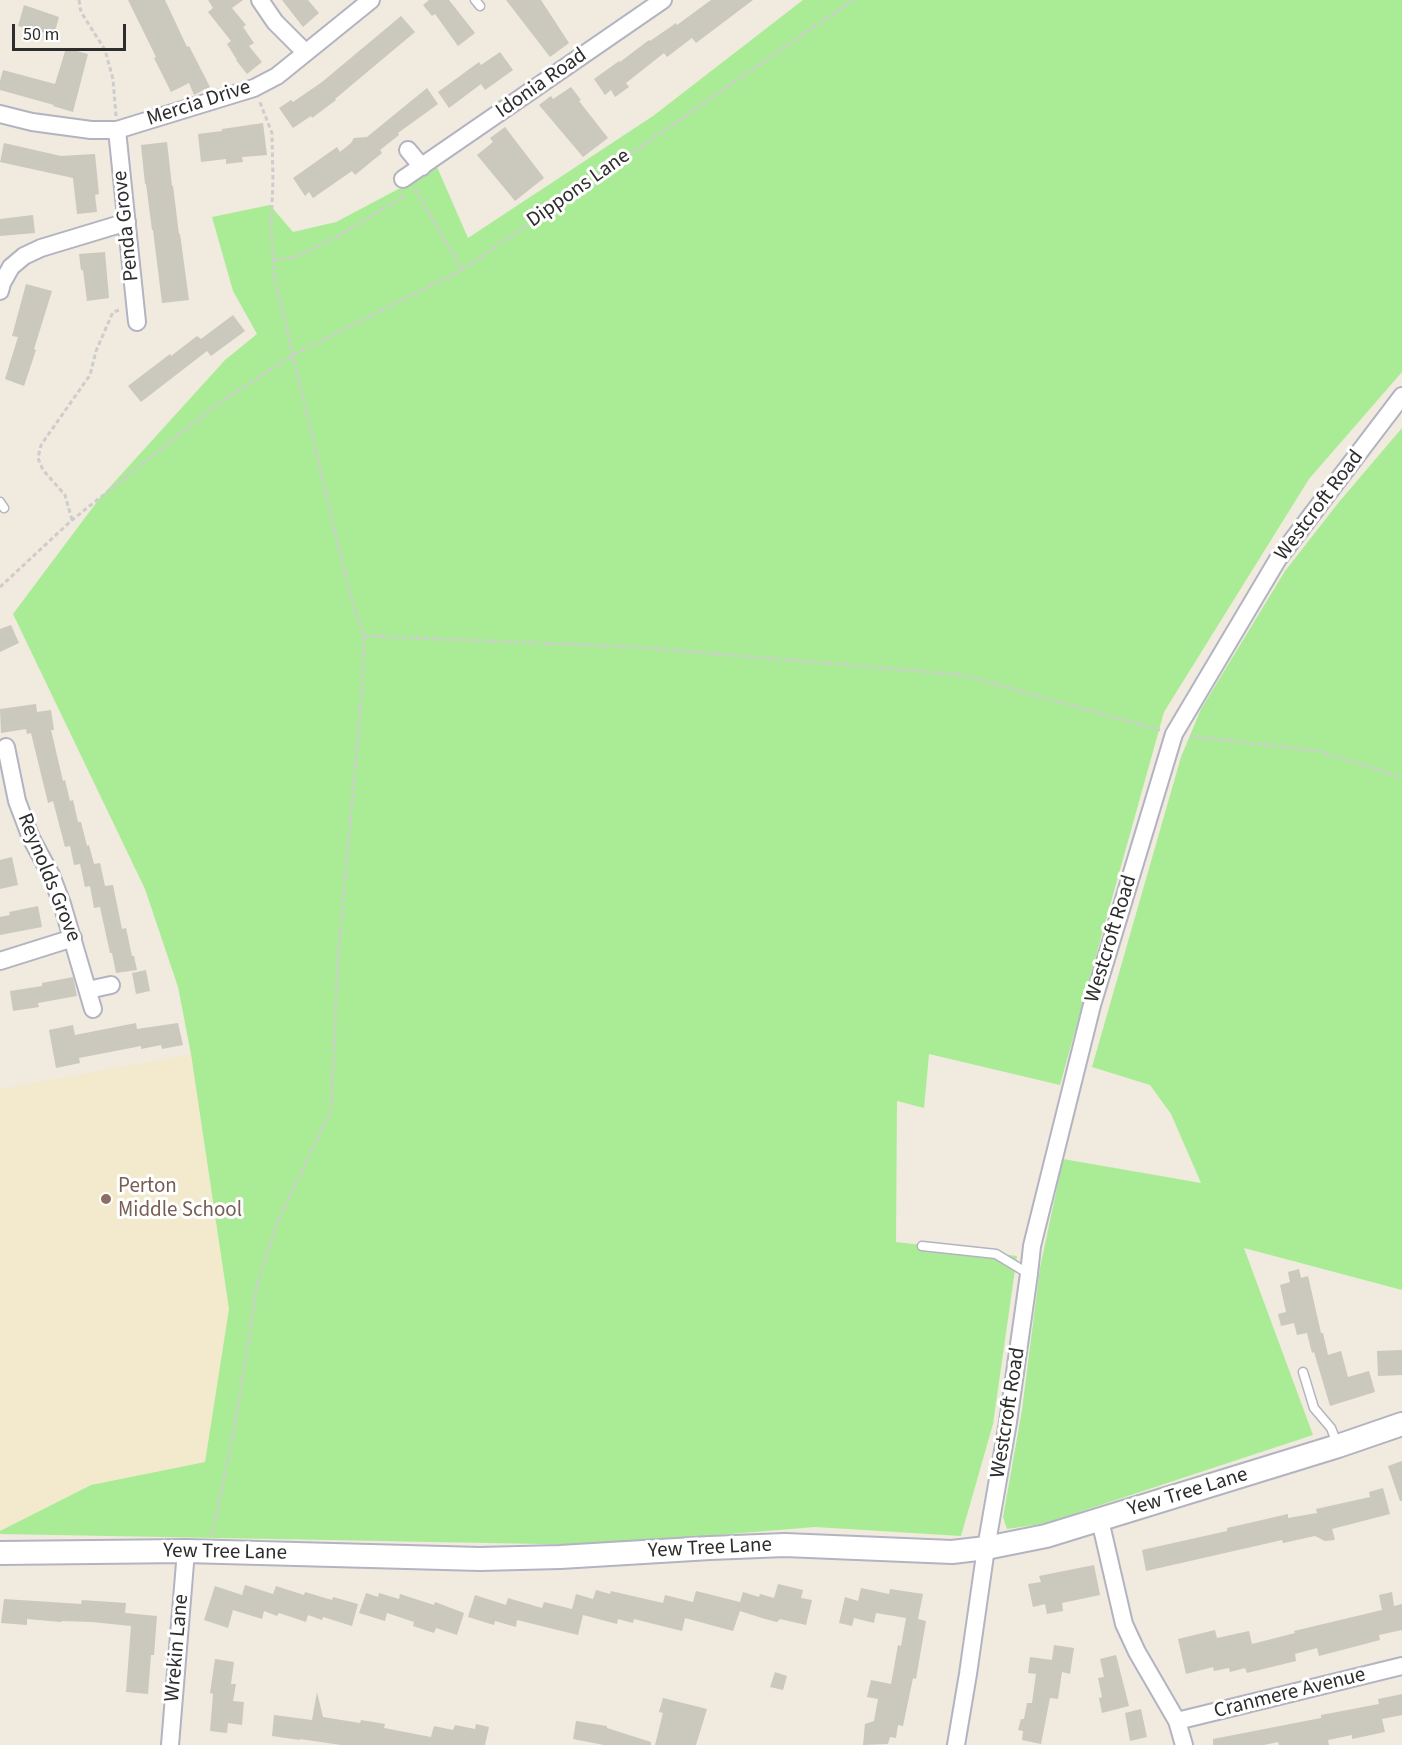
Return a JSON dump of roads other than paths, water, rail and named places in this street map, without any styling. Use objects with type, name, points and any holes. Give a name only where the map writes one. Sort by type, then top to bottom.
[{"type":"street","points":[[260,0],[275,21],[305,52]]},
{"type":"street","name":"Mercia Drive","points":[[0,114],[32,122],[91,130],[117,130],[254,88],[277,76],[371,0]]},
{"type":"street","name":"Idonia Road","points":[[408,150],[412,177],[663,0]]},
{"type":"street","name":"Penda Grove","points":[[117,130],[137,322]]},
{"type":"street","points":[[0,291],[11,267],[24,256],[41,248],[127,222]]},
{"type":"street","name":"Westcroft Road","points":[[956,1745],[1008,1422],[1032,1246],[1092,1005],[1174,734],[1278,559],[1402,396]]},
{"type":"street","name":"Reynolds Grove","points":[[6,747],[5,767],[31,838],[51,875],[73,938],[93,1009]]},
{"type":"street","points":[[0,961],[73,938]]},
{"type":"street","points":[[88,990],[111,985]]},
{"type":"street","name":"Yew Tree Lane","points":[[0,1553],[186,1551],[480,1559],[785,1545],[952,1552],[1046,1536],[1402,1424]]},
{"type":"street","points":[[1100,1520],[1124,1624],[1137,1652],[1177,1721],[1184,1745]]},
{"type":"street","name":"Wrekin Lane","points":[[170,1745],[186,1551]]},
{"type":"street","name":"Cranmere Avenue","points":[[1177,1721],[1402,1666]]},
{"type":"lane","points":[[922,1246],[996,1254],[1029,1274]]},
{"type":"lane","points":[[1303,1372],[1314,1408],[1331,1428],[1338,1446]]},
{"type":"place","name":"Perton Middle School","points":[[106,1199]]}]
